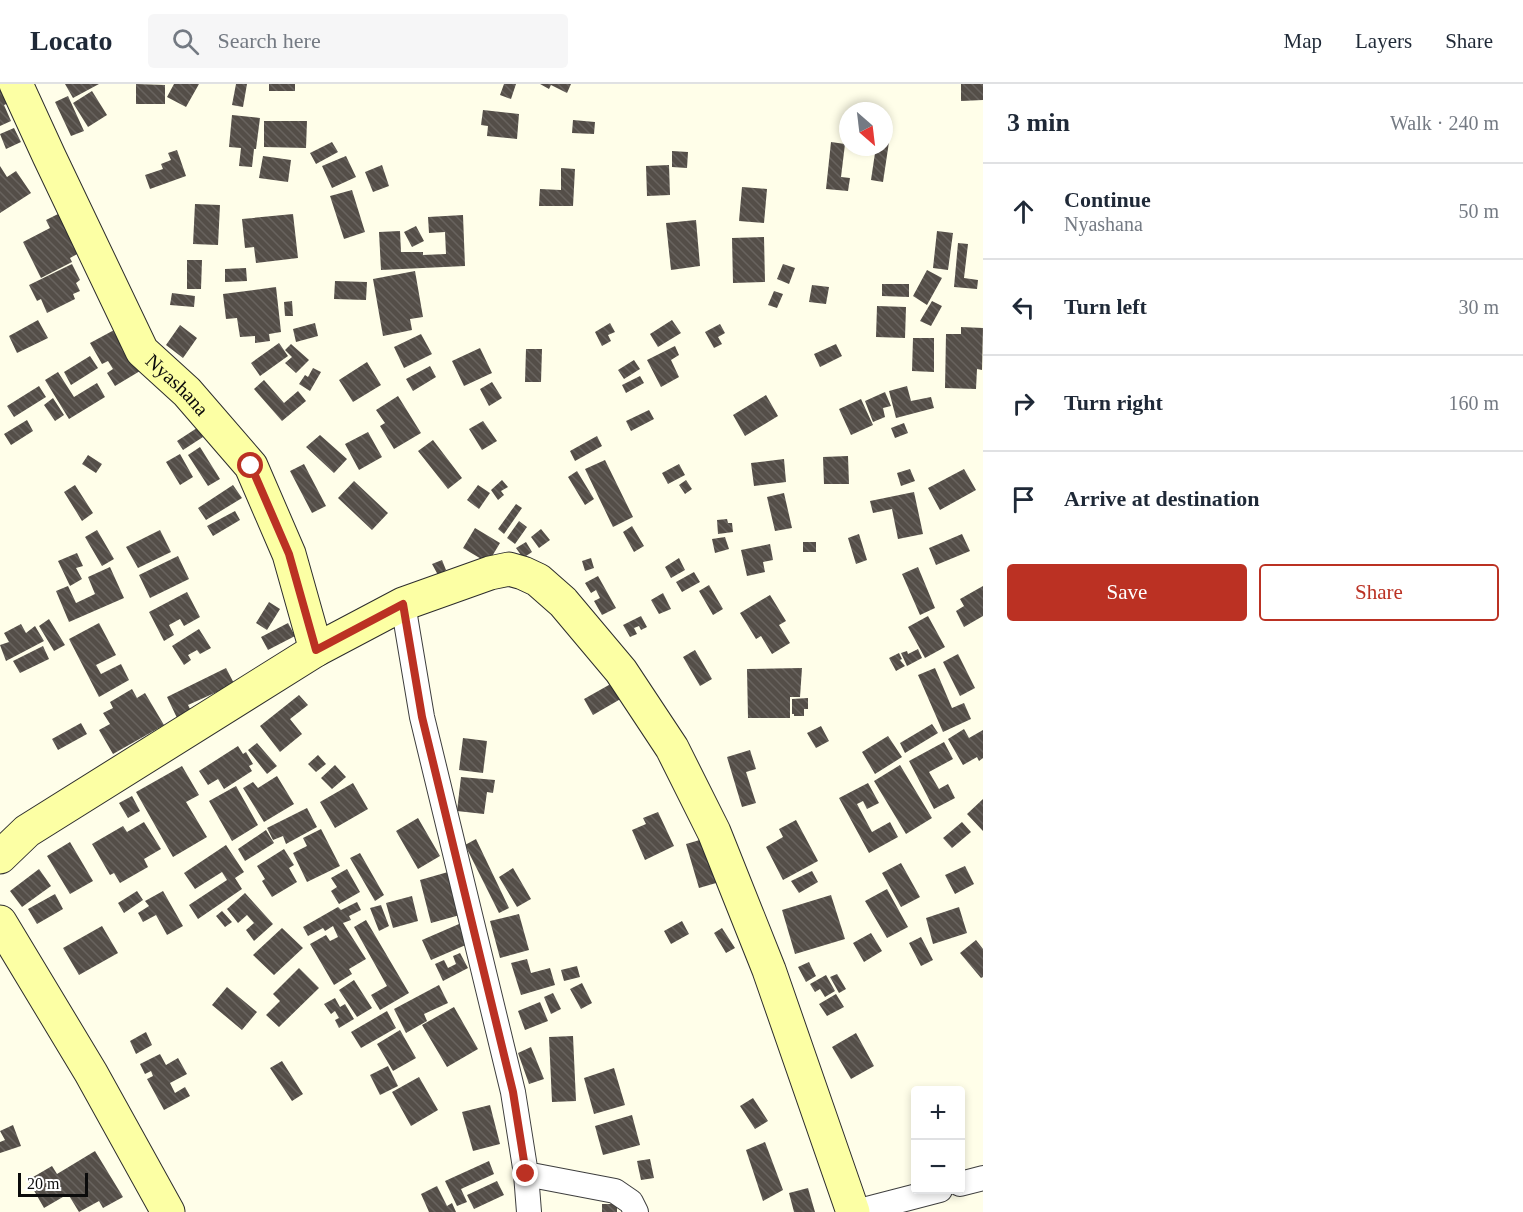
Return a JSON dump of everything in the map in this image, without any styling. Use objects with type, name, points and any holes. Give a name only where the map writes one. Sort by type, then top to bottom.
[{"type":"street","name":"Nyashana","points":[[16,84],[142,351],[187,392],[251,466],[289,554],[316,650]]},
{"type":"street","points":[[0,856],[27,831],[316,650],[403,604],[490,573],[509,569],[523,573],[538,580],[563,602],[621,671],[672,748],[714,832],[769,970],[854,1212],[924,1194]]},
{"type":"street","points":[[403,604],[422,717],[513,1092],[526,1174],[529,1212]]},
{"type":"street","points":[[0,922],[91,1073],[168,1212]]},
{"type":"street","points":[[526,1174],[615,1191],[631,1202],[636,1212]]},
{"type":"street","points":[[965,1183],[983,1178]]},
{"type":"building","points":[[0,84],[11,102],[4,105],[11,121],[0,126]]},
{"type":"building","points":[[65,84],[99,84],[73,98]]},
{"type":"building","points":[[136,84],[165,85],[165,104],[136,104]]},
{"type":"building","points":[[174,84],[199,84],[186,107],[167,97]]},
{"type":"building","points":[[236,84],[247,84],[243,107],[232,105]]},
{"type":"building","points":[[269,84],[295,84],[295,91],[269,91]]},
{"type":"building","points":[[504,84],[516,84],[511,99],[500,95]]},
{"type":"building","points":[[540,84],[571,84],[567,93],[551,85],[549,89]]},
{"type":"building","points":[[961,84],[983,84],[983,100],[961,101]]},
{"type":"building","points":[[92,91],[107,115],[88,127],[73,103]]},
{"type":"building","points":[[68,96],[84,131],[71,136],[55,102]]},
{"type":"building","points":[[483,110],[519,114],[517,139],[487,136],[488,126],[481,125]]},
{"type":"building","points":[[232,115],[260,118],[252,167],[239,166],[241,148],[229,147]]},
{"type":"building","points":[[573,120],[595,122],[594,134],[572,133]]},
{"type":"building","points":[[264,121],[307,121],[306,148],[264,147]]},
{"type":"building","points":[[14,128],[21,142],[6,149],[0,134]]},
{"type":"building","points":[[332,142],[338,152],[316,164],[310,153]]},
{"type":"building","points":[[831,142],[839,143],[839,156],[844,156],[841,177],[850,178],[848,191],[826,189]]},
{"type":"building","points":[[177,150],[186,176],[150,189],[145,175],[163,169],[161,164],[171,160],[168,153]]},
{"type":"building","points":[[672,151],[688,152],[687,168],[672,167]]},
{"type":"building","points":[[263,156],[291,160],[288,182],[259,178]]},
{"type":"building","points":[[346,156],[356,177],[332,188],[322,166]]},
{"type":"building","points":[[875,156],[887,156],[883,182],[871,180]]},
{"type":"building","points":[[382,165],[389,186],[373,192],[365,172]]},
{"type":"building","points":[[669,165],[670,195],[647,196],[646,166]]},
{"type":"building","points":[[0,166],[7,177],[16,171],[31,193],[0,213]]},
{"type":"building","points":[[561,168],[575,169],[573,206],[539,206],[540,189],[561,190]]},
{"type":"building","points":[[742,187],[767,189],[764,223],[739,221]]},
{"type":"building","points":[[352,190],[365,232],[344,239],[330,196]]},
{"type":"building","points":[[195,204],[220,205],[218,245],[193,244]]},
{"type":"building","points":[[60,213],[81,252],[70,258],[72,262],[41,278],[23,242],[50,228],[46,220]]},
{"type":"building","points":[[293,214],[298,258],[256,263],[254,247],[245,248],[242,219]]},
{"type":"building","points":[[463,215],[465,266],[381,270],[379,232],[400,231],[401,252],[423,252],[423,255],[446,254],[445,232],[429,233],[428,217]]},
{"type":"building","points":[[696,220],[700,266],[671,270],[666,223]]},
{"type":"building","points":[[416,226],[424,241],[412,247],[404,232]]},
{"type":"building","points":[[937,231],[953,233],[948,270],[933,268]]},
{"type":"building","points":[[764,237],[765,282],[733,283],[732,238]]},
{"type":"building","points":[[958,243],[968,244],[964,278],[978,280],[977,289],[954,287]]},
{"type":"building","points":[[187,260],[202,260],[201,289],[187,289]]},
{"type":"building","points":[[72,264],[80,280],[76,283],[80,291],[73,294],[75,299],[47,313],[41,299],[37,301],[29,285]]},
{"type":"building","points":[[783,264],[795,268],[789,284],[777,279]]},
{"type":"building","points":[[246,268],[247,281],[225,282],[225,269]]},
{"type":"building","points":[[927,270],[942,278],[927,305],[913,296]]},
{"type":"building","points":[[415,271],[423,317],[410,319],[412,330],[383,336],[373,279]]},
{"type":"building","points":[[335,281],[367,282],[366,300],[334,299]]},
{"type":"building","points":[[882,284],[909,284],[909,297],[882,296]]},
{"type":"building","points":[[812,285],[829,287],[826,304],[809,302]]},
{"type":"building","points":[[276,287],[281,332],[269,334],[270,341],[255,343],[255,336],[240,337],[237,318],[226,319],[223,294]]},
{"type":"building","points":[[774,291],[783,294],[777,308],[768,305]]},
{"type":"building","points":[[172,293],[195,296],[194,307],[170,305]]},
{"type":"building","points":[[292,301],[293,316],[285,316],[284,302]]},
{"type":"building","points":[[932,301],[942,306],[931,326],[920,321]]},
{"type":"building","points":[[877,306],[906,307],[905,338],[876,337]]},
{"type":"building","points":[[38,320],[48,338],[17,353],[9,336]]},
{"type":"building","points":[[672,320],[681,333],[658,347],[650,334]]},
{"type":"building","points":[[315,323],[318,336],[296,342],[293,329]]},
{"type":"building","points":[[610,323],[615,332],[608,335],[611,341],[602,346],[595,332]]},
{"type":"building","points":[[720,324],[725,333],[718,337],[722,344],[714,348],[705,332]]},
{"type":"building","points":[[180,325],[197,338],[183,358],[166,345]]},
{"type":"building","points":[[961,327],[983,328],[982,370],[977,369],[976,389],[945,388],[946,334],[961,334]]},
{"type":"building","points":[[116,329],[140,371],[115,386],[107,373],[113,369],[108,361],[102,364],[90,343]]},
{"type":"building","points":[[421,334],[432,354],[404,368],[394,347]]},
{"type":"building","points":[[913,338],[934,338],[934,372],[912,371]]},
{"type":"building","points":[[279,343],[288,356],[260,376],[251,363]]},
{"type":"building","points":[[291,344],[309,360],[296,373],[285,363],[292,357],[285,350]]},
{"type":"building","points":[[836,344],[842,356],[820,367],[814,354]]},
{"type":"building","points":[[675,346],[679,355],[671,360],[679,377],[661,387],[647,360]]},
{"type":"building","points":[[480,348],[492,373],[464,386],[452,361]]},
{"type":"building","points":[[526,349],[542,349],[541,382],[525,382]]},
{"type":"building","points":[[90,356],[98,368],[71,385],[64,372]]},
{"type":"building","points":[[634,360],[640,369],[624,379],[618,370]]},
{"type":"building","points":[[367,362],[381,385],[353,402],[339,380]]},
{"type":"building","points":[[430,366],[436,377],[413,391],[406,379]]},
{"type":"building","points":[[313,368],[321,372],[310,391],[299,384],[305,375],[308,377]]},
{"type":"building","points":[[58,372],[74,397],[97,383],[105,397],[69,419],[45,380]]},
{"type":"building","points":[[640,376],[644,383],[626,393],[622,385]]},
{"type":"building","points":[[264,380],[284,403],[298,391],[306,401],[282,421],[254,389]]},
{"type":"building","points":[[492,382],[502,398],[489,406],[480,389]]},
{"type":"building","points":[[39,386],[46,397],[14,417],[7,406]]},
{"type":"building","points":[[907,386],[911,401],[931,397],[934,408],[896,418],[889,391]]},
{"type":"building","points":[[885,392],[891,406],[883,408],[885,417],[873,422],[865,401]]},
{"type":"building","points":[[766,395],[778,416],[745,436],[733,415]]},
{"type":"building","points":[[398,396],[421,433],[394,449],[380,426],[385,423],[376,410]]},
{"type":"building","points":[[53,398],[64,415],[55,421],[44,405]]},
{"type":"building","points":[[861,399],[873,425],[851,435],[839,409]]},
{"type":"building","points":[[649,410],[654,419],[631,431],[626,421]]},
{"type":"building","points":[[27,420],[33,431],[11,445],[4,434]]},
{"type":"building","points":[[483,421],[497,441],[482,450],[469,429]]},
{"type":"building","points":[[904,423],[908,433],[895,438],[891,428]]},
{"type":"building","points":[[197,428],[203,437],[183,450],[177,441]]},
{"type":"building","points":[[368,432],[382,457],[359,470],[345,444]]},
{"type":"building","points":[[320,435],[347,459],[334,473],[306,447]]},
{"type":"building","points":[[597,436],[602,446],[575,461],[570,451]]},
{"type":"building","points":[[433,440],[462,478],[448,489],[418,451]]},
{"type":"building","points":[[200,447],[220,479],[208,486],[188,455]]},
{"type":"building","points":[[180,454],[193,477],[180,485],[166,462]]},
{"type":"building","points":[[88,455],[102,464],[96,473],[82,464]]},
{"type":"building","points":[[848,456],[849,484],[824,484],[823,457]]},
{"type":"building","points":[[784,459],[786,482],[754,486],[751,463]]},
{"type":"building","points":[[605,460],[633,517],[613,527],[585,469]]},
{"type":"building","points":[[304,464],[326,506],[312,513],[290,471]]},
{"type":"building","points":[[679,464],[685,475],[668,484],[662,473]]},
{"type":"building","points":[[910,469],[915,481],[901,486],[897,473]]},
{"type":"building","points":[[964,469],[976,490],[940,510],[928,488]]},
{"type":"building","points":[[577,471],[594,499],[585,505],[568,477]]},
{"type":"building","points":[[502,480],[508,487],[501,491],[504,495],[498,500],[491,490]]},
{"type":"building","points":[[686,480],[692,489],[685,494],[679,485]]},
{"type":"building","points":[[354,481],[388,513],[372,530],[338,498]]},
{"type":"building","points":[[75,485],[93,513],[82,521],[64,492]]},
{"type":"building","points":[[233,485],[242,498],[206,520],[198,508]]},
{"type":"building","points":[[478,485],[490,493],[479,509],[467,500]]},
{"type":"building","points":[[914,492],[923,534],[898,539],[892,509],[873,513],[870,501]]},
{"type":"building","points":[[784,493],[792,528],[775,531],[767,497]]},
{"type":"building","points":[[516,504],[522,508],[504,534],[498,529]]},
{"type":"building","points":[[235,511],[240,520],[213,536],[207,526]]},
{"type":"building","points":[[727,519],[728,523],[732,523],[733,532],[718,534],[717,520]]},
{"type":"building","points":[[519,521],[527,527],[515,544],[507,538]]},
{"type":"building","points":[[632,526],[644,546],[634,552],[623,532]]},
{"type":"building","points":[[475,528],[500,543],[488,563],[463,548]]},
{"type":"building","points":[[541,529],[550,540],[539,548],[531,537]]},
{"type":"building","points":[[97,530],[114,559],[102,566],[85,537]]},
{"type":"building","points":[[160,530],[171,552],[138,568],[126,547]]},
{"type":"building","points":[[859,534],[867,560],[856,564],[848,538]]},
{"type":"building","points":[[962,534],[970,551],[936,565],[929,548]]},
{"type":"building","points":[[725,537],[729,549],[715,553],[712,539]]},
{"type":"building","points":[[526,542],[532,552],[523,558],[516,548]]},
{"type":"building","points":[[803,542],[816,542],[816,552],[803,552]]},
{"type":"building","points":[[770,544],[773,560],[763,562],[765,572],[747,576],[741,550]]},
{"type":"building","points":[[77,553],[83,566],[76,568],[82,579],[70,586],[58,561]]},
{"type":"building","points":[[178,556],[189,579],[150,598],[139,575]]},
{"type":"building","points":[[591,558],[594,568],[585,571],[582,561]]},
{"type":"building","points":[[679,558],[685,570],[671,578],[665,567]]},
{"type":"building","points":[[442,560],[446,570],[438,575],[432,564]]},
{"type":"building","points":[[110,567],[124,598],[69,622],[56,591],[68,586],[76,603],[95,594],[88,577]]},
{"type":"building","points":[[918,567],[935,608],[920,615],[902,574]]},
{"type":"building","points":[[694,572],[700,582],[682,592],[676,582]]},
{"type":"building","points":[[598,576],[616,608],[602,615],[594,601],[600,598],[596,590],[591,593],[585,583]]},
{"type":"building","points":[[709,585],[723,609],[713,615],[699,591]]},
{"type":"building","points":[[983,586],[983,616],[964,627],[956,611],[964,606],[960,599]]},
{"type":"building","points":[[187,592],[200,617],[184,626],[180,619],[169,625],[174,635],[164,641],[149,612]]},
{"type":"building","points":[[663,593],[671,609],[659,614],[651,600]]},
{"type":"building","points":[[770,595],[786,621],[779,625],[790,643],[772,654],[761,636],[756,639],[740,613]]},
{"type":"building","points":[[269,602],[280,609],[267,630],[256,623]]},
{"type":"building","points":[[641,616],[647,627],[641,630],[639,626],[634,628],[637,634],[630,637],[623,625]]},
{"type":"building","points":[[928,616],[945,647],[925,658],[908,627]]},
{"type":"building","points":[[49,619],[65,645],[54,651],[39,626]]},
{"type":"building","points":[[99,623],[116,655],[96,665],[101,674],[121,664],[129,680],[99,697],[69,639]]},
{"type":"building","points":[[288,623],[295,636],[268,650],[261,637]]},
{"type":"building","points":[[21,624],[26,633],[35,626],[44,641],[6,661],[0,645],[9,642],[4,633]]},
{"type":"building","points":[[199,629],[211,648],[200,654],[197,650],[188,655],[191,660],[184,665],[172,646]]},
{"type":"building","points":[[43,646],[49,659],[20,673],[13,661]]},
{"type":"building","points":[[918,649],[922,658],[907,666],[901,653],[907,651],[908,654]]},
{"type":"building","points":[[695,650],[712,679],[700,686],[683,657]]},
{"type":"building","points":[[899,653],[902,659],[900,660],[905,666],[896,671],[889,658]]},
{"type":"building","points":[[958,654],[975,688],[960,696],[943,662]]},
{"type":"building","points":[[226,668],[239,693],[224,700],[219,691],[188,705],[193,715],[179,722],[167,697]]},
{"type":"building","points":[[802,668],[800,697],[790,697],[790,718],[748,718],[747,669]]},
{"type":"building","points":[[935,668],[952,708],[964,703],[971,719],[943,732],[918,675]]},
{"type":"building","points":[[616,681],[624,697],[593,715],[584,699]]},
{"type":"building","points":[[132,689],[137,698],[145,693],[164,725],[113,754],[99,730],[110,724],[103,713],[113,708],[110,702]]},
{"type":"building","points":[[299,695],[308,705],[290,719],[302,734],[280,752],[260,726]]},
{"type":"building","points":[[808,698],[808,709],[804,709],[804,716],[794,716],[792,699]]},
{"type":"building","points":[[81,723],[87,734],[58,750],[52,739]]},
{"type":"building","points":[[932,724],[938,733],[905,753],[900,743]]},
{"type":"building","points":[[821,726],[829,741],[816,748],[807,733]]},
{"type":"building","points":[[964,729],[969,738],[983,730],[983,758],[979,761],[977,757],[963,765],[948,739]]},
{"type":"building","points":[[888,736],[902,757],[875,774],[862,752]]},
{"type":"building","points":[[463,738],[487,741],[483,773],[459,770]]},
{"type":"building","points":[[944,742],[953,759],[929,772],[939,789],[948,784],[955,798],[934,809],[909,761]]},
{"type":"building","points":[[257,743],[277,766],[267,774],[248,750]]},
{"type":"building","points":[[238,746],[243,754],[246,752],[253,764],[249,766],[252,771],[224,789],[218,779],[208,785],[199,771]]},
{"type":"building","points":[[750,750],[756,769],[746,772],[756,803],[742,807],[727,757]]},
{"type":"building","points":[[318,755],[326,764],[316,772],[308,764]]},
{"type":"building","points":[[335,765],[346,777],[332,789],[321,778]]},
{"type":"building","points":[[900,765],[932,818],[906,834],[874,781]]},
{"type":"building","points":[[182,766],[199,795],[186,802],[207,837],[173,857],[136,792]]},
{"type":"building","points":[[277,776],[294,804],[264,822],[243,788],[253,782],[258,788]]},
{"type":"building","points":[[461,777],[495,780],[493,793],[487,792],[484,814],[457,811]]},
{"type":"building","points":[[353,783],[368,809],[335,828],[320,802]]},
{"type":"building","points":[[868,783],[879,803],[867,809],[863,801],[857,804],[872,832],[890,822],[898,837],[869,853],[839,798]]},
{"type":"building","points":[[236,786],[258,825],[232,841],[209,801]]},
{"type":"building","points":[[132,796],[140,811],[128,818],[119,803]]},
{"type":"building","points":[[983,799],[983,831],[967,814]]},
{"type":"building","points":[[307,808],[317,827],[286,844],[283,836],[273,840],[267,828]]},
{"type":"building","points":[[658,812],[674,846],[645,860],[632,830],[646,824],[643,818]]},
{"type":"building","points":[[418,818],[440,856],[418,869],[396,831]]},
{"type":"building","points":[[796,820],[818,861],[783,880],[766,847],[783,837],[779,829]]},
{"type":"building","points":[[144,822],[161,849],[144,859],[148,867],[120,883],[114,873],[110,875],[92,844],[123,826],[127,832]]},
{"type":"building","points":[[962,822],[971,832],[952,848],[943,838]]},
{"type":"building","points":[[321,829],[340,866],[307,882],[293,853],[307,846],[303,838]]},
{"type":"building","points":[[266,830],[274,843],[245,861],[238,849]]},
{"type":"building","points":[[710,837],[723,881],[699,888],[686,844]]},
{"type":"building","points":[[476,839],[509,908],[499,913],[465,845]]},
{"type":"building","points":[[70,842],[93,881],[70,894],[47,856]]},
{"type":"building","points":[[226,845],[244,872],[235,878],[242,889],[198,919],[189,905],[227,880],[222,872],[195,889],[184,873]]},
{"type":"building","points":[[284,849],[294,865],[289,868],[297,882],[272,897],[262,881],[265,879],[257,866]]},
{"type":"building","points":[[360,853],[384,895],[375,901],[350,858]]},
{"type":"building","points":[[901,863],[920,897],[901,907],[882,873]]},
{"type":"building","points":[[965,866],[974,884],[955,894],[945,875]]},
{"type":"building","points":[[513,868],[531,899],[517,907],[499,877]]},
{"type":"building","points":[[39,869],[51,886],[22,907],[10,891]]},
{"type":"building","points":[[347,869],[360,892],[339,904],[331,891],[337,887],[331,878]]},
{"type":"building","points":[[812,871],[818,882],[799,893],[791,881]]},
{"type":"building","points":[[448,872],[460,915],[431,923],[420,880]]},
{"type":"building","points":[[887,889],[908,927],[887,938],[865,901]]},
{"type":"building","points":[[137,891],[143,900],[124,913],[118,903]]},
{"type":"building","points":[[163,891],[183,926],[167,935],[156,915],[143,922],[138,913],[149,906],[145,901]]},
{"type":"building","points":[[245,893],[273,924],[254,941],[246,930],[254,923],[247,915],[238,923],[227,909]]},
{"type":"building","points":[[55,894],[63,909],[37,924],[28,909]]},
{"type":"building","points":[[831,895],[845,939],[795,954],[782,910]]},
{"type":"building","points":[[412,896],[418,921],[393,928],[386,903]]},
{"type":"building","points":[[357,902],[361,910],[349,916],[351,920],[343,923],[366,959],[349,969],[352,974],[334,985],[310,944],[326,935],[330,941],[338,937],[333,926],[325,931],[323,928],[308,936],[303,927],[338,907],[341,910]]},
{"type":"building","points":[[381,905],[389,926],[379,931],[370,908]]},
{"type":"building","points":[[959,907],[967,933],[933,944],[926,918]]},
{"type":"building","points":[[222,911],[232,922],[225,927],[216,916]]},
{"type":"building","points":[[519,914],[529,950],[500,958],[490,921]]},
{"type":"building","points":[[366,920],[409,993],[380,1010],[371,995],[387,986],[354,927]]},
{"type":"building","points":[[682,921],[689,934],[671,944],[664,931]]},
{"type":"building","points":[[459,924],[468,944],[431,960],[422,940]]},
{"type":"building","points":[[102,926],[118,953],[79,975],[63,948]]},
{"type":"building","points":[[282,928],[303,948],[274,975],[253,955]]},
{"type":"building","points":[[722,928],[735,948],[726,953],[714,933]]},
{"type":"building","points":[[871,933],[882,951],[864,962],[853,943]]},
{"type":"building","points":[[921,937],[933,960],[921,966],[909,943]]},
{"type":"building","points":[[976,940],[983,949],[983,977],[981,978],[960,953]]},
{"type":"building","points":[[460,953],[468,968],[443,981],[435,964],[444,960],[448,968],[456,964],[453,956]]},
{"type":"building","points":[[527,959],[531,973],[550,968],[555,985],[521,995],[511,963]]},
{"type":"building","points":[[809,962],[816,976],[806,982],[798,967]]},
{"type":"building","points":[[577,966],[580,977],[564,981],[561,970]]},
{"type":"building","points":[[299,968],[319,988],[279,1027],[266,1015],[280,1001],[273,994]]},
{"type":"building","points":[[837,974],[846,989],[839,993],[830,977]]},
{"type":"building","points":[[826,975],[835,991],[825,997],[820,989],[815,992],[810,984]]},
{"type":"building","points":[[354,980],[372,1008],[357,1017],[339,990]]},
{"type":"building","points":[[582,983],[592,1003],[581,1009],[570,989]]},
{"type":"building","points":[[439,985],[448,1003],[424,1014],[427,1021],[406,1033],[394,1009]]},
{"type":"building","points":[[227,987],[257,1012],[242,1030],[212,1005]]},
{"type":"building","points":[[553,993],[561,1009],[551,1014],[544,997]]},
{"type":"building","points":[[836,994],[844,1007],[827,1016],[819,1004]]},
{"type":"building","points":[[335,998],[340,1007],[345,1004],[354,1019],[339,1028],[335,1020],[339,1018],[335,1011],[331,1014],[324,1004]]},
{"type":"building","points":[[540,1002],[548,1021],[525,1030],[518,1011]]},
{"type":"building","points":[[454,1007],[478,1049],[447,1067],[422,1025]]},
{"type":"building","points":[[387,1011],[396,1028],[361,1048],[351,1032]]},
{"type":"building","points":[[400,1030],[416,1058],[393,1071],[377,1044]]},
{"type":"building","points":[[146,1032],[152,1045],[136,1054],[130,1041]]},
{"type":"building","points":[[856,1033],[874,1066],[851,1079],[832,1047]]},
{"type":"building","points":[[573,1036],[576,1101],[552,1102],[549,1037]]},
{"type":"building","points":[[531,1047],[544,1079],[529,1084],[518,1053]]},
{"type":"building","points":[[160,1054],[166,1065],[178,1058],[187,1074],[170,1083],[175,1093],[185,1087],[190,1096],[164,1110],[147,1079],[153,1076],[151,1071],[145,1074],[140,1064]]},
{"type":"building","points":[[282,1061],[303,1094],[292,1101],[270,1068]]},
{"type":"building","points":[[388,1066],[398,1086],[380,1095],[370,1075]]},
{"type":"building","points":[[614,1068],[625,1105],[594,1114],[584,1078]]},
{"type":"building","points":[[419,1077],[438,1110],[411,1126],[392,1092]]},
{"type":"building","points":[[753,1098],[768,1121],[755,1129],[740,1106]]},
{"type":"building","points":[[490,1105],[500,1144],[473,1151],[462,1112]]},
{"type":"building","points":[[632,1115],[640,1145],[603,1155],[595,1126]]},
{"type":"building","points":[[13,1125],[21,1146],[0,1153],[0,1142],[5,1140],[0,1131]]},
{"type":"building","points":[[765,1142],[783,1190],[763,1201],[746,1150]]},
{"type":"building","points":[[95,1151],[123,1197],[103,1208],[99,1201],[79,1212],[68,1194],[44,1208],[28,1180],[52,1166],[57,1174]]},
{"type":"building","points":[[650,1159],[654,1178],[641,1180],[637,1161]]},
{"type":"building","points":[[489,1161],[494,1174],[461,1189],[467,1202],[457,1206],[445,1181]]},
{"type":"building","points":[[497,1181],[504,1195],[474,1209],[467,1195]]},
{"type":"building","points":[[437,1186],[447,1206],[452,1203],[456,1212],[429,1212],[421,1194]]},
{"type":"building","points":[[808,1188],[815,1212],[794,1212],[789,1193]]},
{"type":"building","points":[[602,1204],[617,1204],[617,1212],[602,1212]]},
{"type":"route","points":[[251,466],[289,554],[316,650],[403,604],[422,717],[513,1092],[526,1174]]}]
